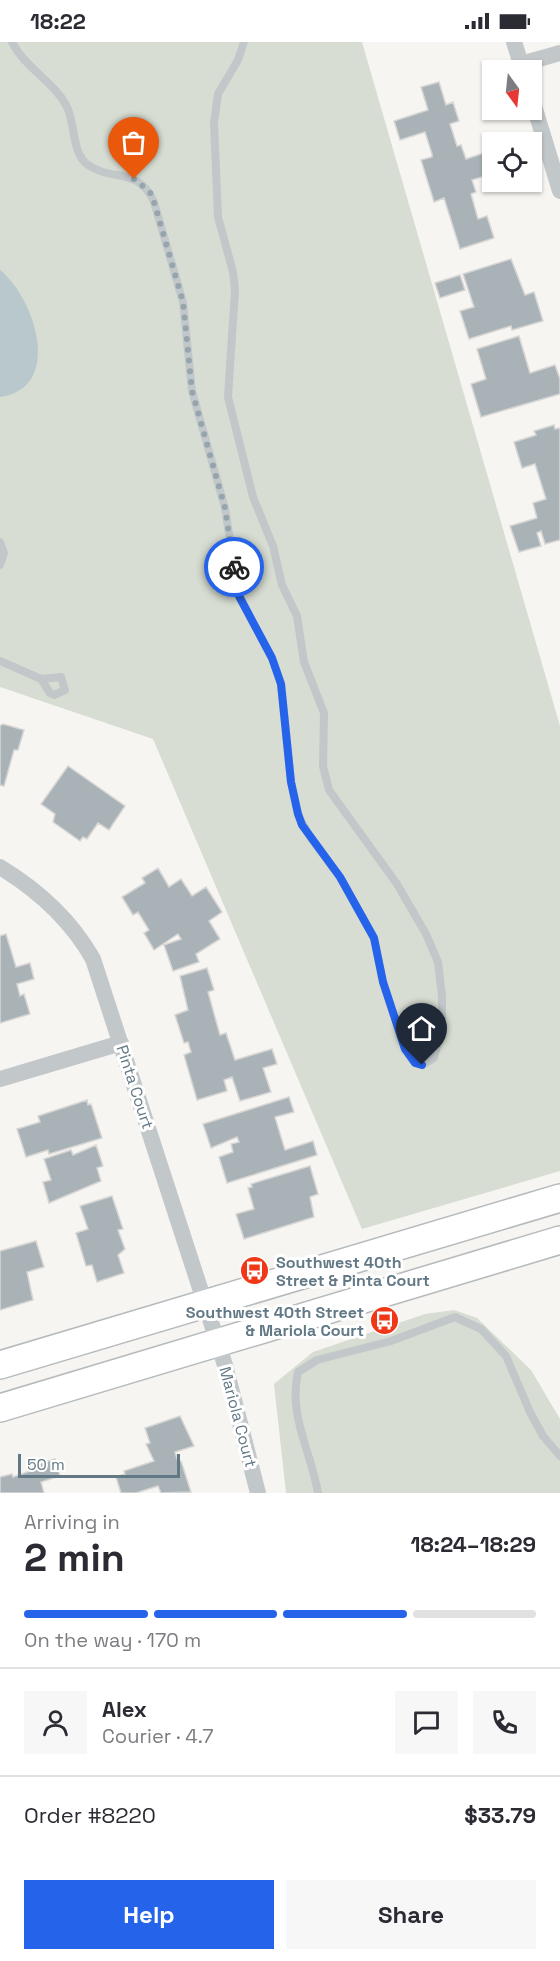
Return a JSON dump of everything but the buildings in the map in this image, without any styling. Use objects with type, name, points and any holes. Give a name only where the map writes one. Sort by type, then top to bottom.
[{"type":"main road","points":[[0,1365],[560,1198]]},
{"type":"main road","points":[[0,1408],[217,1341],[560,1240]]},
{"type":"street","points":[[514,42],[520,60]]},
{"type":"street","points":[[541,60],[560,53]]},
{"type":"street","points":[[538,120],[560,191]]},
{"type":"street","name":"Pinta Court","points":[[0,867],[30,887],[81,938],[93,958],[217,1341]]},
{"type":"street","points":[[0,1079],[121,1043]]},
{"type":"street","name":"Mariola Court","points":[[217,1341],[258,1493]]},
{"type":"lane","points":[[12,42],[23,60],[66,104],[76,144],[85,164],[94,169],[134,179],[150,192],[183,302],[192,391],[225,508],[239,596],[272,658],[281,684],[291,782],[298,814],[302,825],[340,877],[374,938],[383,982],[405,1049],[415,1063],[422,1065],[435,1058],[441,1040],[443,1004],[438,962],[426,934],[397,884],[329,790],[323,766],[324,713],[304,662],[297,616],[282,585],[273,546],[253,497],[228,397],[235,290],[233,272],[218,217],[213,123],[218,94],[238,60],[244,42]]},
{"type":"lane","points":[[0,542],[4,554],[0,565]]},
{"type":"lane","points":[[0,661],[41,679]]},
{"type":"lane","points":[[318,1493],[295,1413],[294,1387],[298,1372],[317,1360],[391,1341],[455,1317],[481,1329],[506,1356],[530,1412],[543,1436],[560,1456]]},
{"type":"shaded area","points":[[0,42],[362,42],[560,726],[560,1171],[362,1229],[153,739],[0,687]]},
{"type":"shaded area","points":[[0,270],[13,283],[24,300],[37,341],[37,360],[32,377],[20,390],[0,397]]},
{"type":"shaded area","points":[[454,1310],[477,1318],[531,1370],[560,1419],[560,1493],[286,1493],[274,1384],[313,1352],[425,1314]]},
{"type":"way so far","points":[[134,179],[150,192],[154,202],[183,302],[188,334],[189,376],[225,508],[234,567]]},
{"type":"place","name":"Southwest 40th Street & Pinta Court","points":[[255,1271]]},
{"type":"place","name":"Southwest 40th Street & Mariola Court","points":[[385,1321]]},
{"type":"route","points":[[234,567],[239,596],[247,615],[272,658],[281,684],[291,782],[294,802],[302,825],[340,877],[374,938],[383,982],[405,1049],[415,1063],[422,1065]]}]
